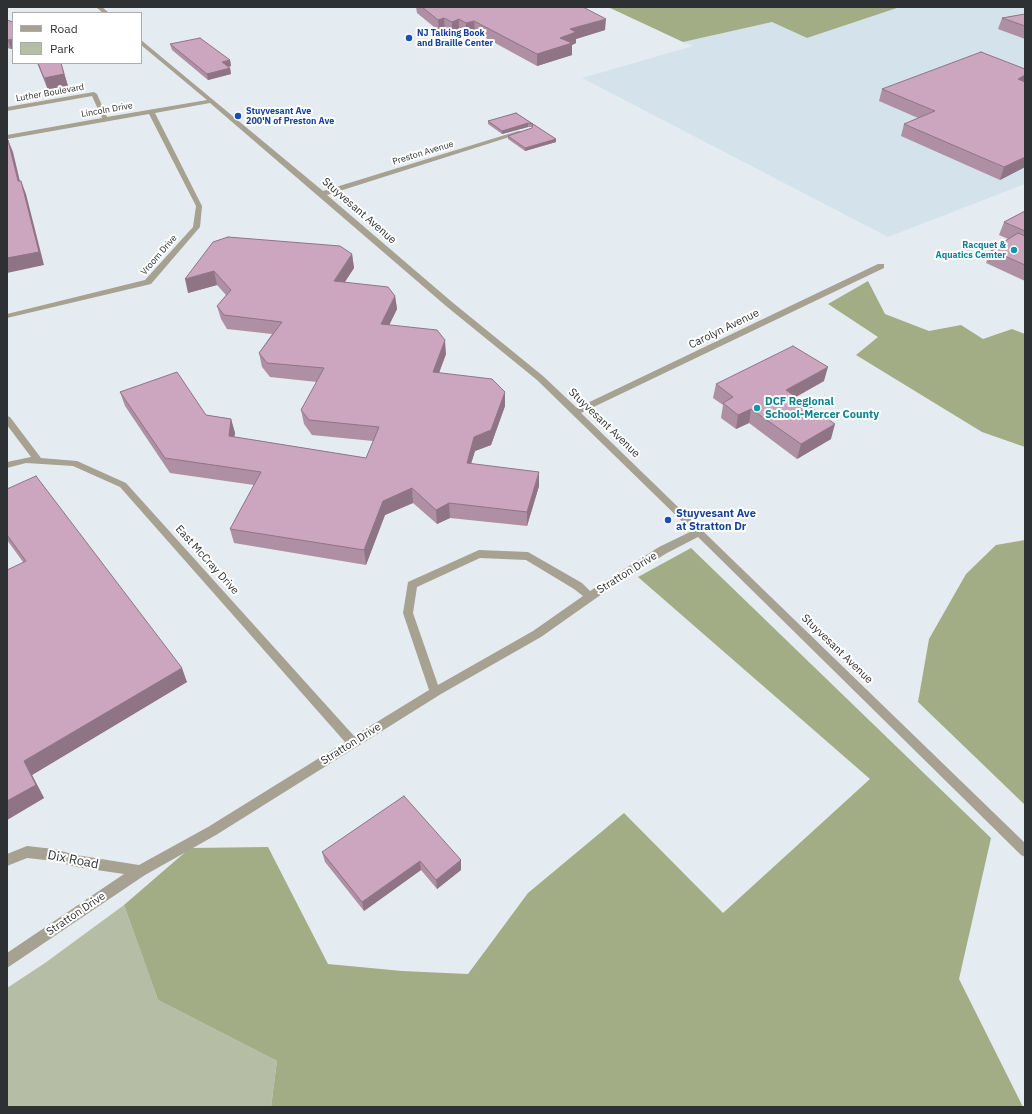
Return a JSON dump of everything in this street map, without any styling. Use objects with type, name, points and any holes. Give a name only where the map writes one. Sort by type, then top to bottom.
[{"type":"street","name":"Stuyvesant Avenue","points":[[142,43],[322,194],[449,304],[540,378],[1025,851]]},
{"type":"street","name":"Luther Boulevard","points":[[7,109],[94,94],[105,119]]},
{"type":"street","name":"Lincoln Drive","points":[[7,137],[211,101]]},
{"type":"street","name":"Vroom Drive","points":[[7,316],[148,282],[196,227],[199,206],[151,111]]},
{"type":"street","name":"Preston Avenue","points":[[322,194],[530,129]]},
{"type":"street","name":"Carolyn Avenue","points":[[576,412],[881,266]]},
{"type":"street","points":[[7,419],[38,461]]},
{"type":"street","name":"East McCray Drive","points":[[7,464],[26,460],[74,464],[123,485],[353,743]]},
{"type":"street","name":"Stratton Drive","points":[[7,961],[140,871],[212,831],[435,692],[537,634],[590,597],[663,550],[699,532]]},
{"type":"street","points":[[435,692],[408,612],[412,585],[479,554],[528,556],[578,586],[590,597]]},
{"type":"street","name":"Dix Road","points":[[7,860],[28,852],[54,855],[76,861],[140,871]]},
{"type":"shaded area","points":[[900,7],[1025,7],[1025,184],[888,237],[582,78],[693,46],[683,42],[772,22],[807,38]]},
{"type":"green space","points":[[608,7],[900,7],[807,38],[772,22],[683,42]]},
{"type":"green space","points":[[868,281],[885,314],[929,331],[961,325],[983,339],[1012,329],[1025,334],[1025,447],[982,432],[856,355],[878,337],[828,304]]},
{"type":"green space","points":[[1025,540],[1025,805],[918,702],[929,639],[966,574],[996,545]]},
{"type":"green space","points":[[691,548],[991,838],[959,979],[1023,1107],[271,1107],[277,1061],[158,1000],[124,905],[190,848],[268,847],[328,964],[402,971],[468,974],[528,893],[624,813],[723,913],[870,779],[638,577]]},
{"type":"green space","points":[[124,905],[158,1000],[277,1061],[271,1107],[7,1107],[7,988],[45,963]]},
{"type":"building","points":[[422,7],[583,7],[606,19],[570,29],[576,32],[560,38],[572,43],[537,54],[474,21],[466,23],[459,19],[452,22],[444,18],[438,20]]},
{"type":"building","points":[[1025,14],[1025,26],[1002,18]]},
{"type":"building","points":[[7,20],[12,22],[12,39],[7,40]]},
{"type":"building","points":[[200,38],[230,60],[222,62],[230,68],[207,74],[170,44]]},
{"type":"building","points":[[981,52],[1025,69],[1025,75],[1018,79],[1025,82],[1025,157],[1004,167],[904,124],[935,111],[882,89]]},
{"type":"building","points":[[38,64],[61,64],[64,74],[44,78]]},
{"type":"building","points":[[516,113],[533,124],[528,123],[502,131],[488,121]]},
{"type":"building","points":[[533,124],[556,139],[525,148],[508,136],[532,128]]},
{"type":"building","points":[[7,140],[18,181],[21,181],[39,252],[7,258]]},
{"type":"building","points":[[1025,211],[1025,231],[1004,222]]},
{"type":"building","points":[[1018,233],[1025,236],[1025,265],[991,250]]},
{"type":"building","points":[[228,237],[340,246],[352,254],[334,281],[388,287],[395,296],[381,324],[437,330],[445,340],[433,372],[492,379],[505,392],[491,430],[474,437],[467,463],[539,472],[527,512],[449,503],[436,510],[412,488],[383,501],[364,550],[230,529],[261,472],[165,458],[120,392],[177,372],[206,415],[231,419],[229,436],[366,458],[379,427],[309,420],[301,410],[324,368],[267,363],[259,353],[282,322],[224,315],[217,306],[231,290],[214,271],[185,279],[213,242]]},
{"type":"building","name":"DCF Regional School-Mercer County","points":[[793,346],[828,367],[786,390],[835,424],[801,444],[751,409],[738,415],[723,403],[733,397],[716,384]]},
{"type":"building","points":[[36,476],[182,668],[24,761],[36,785],[7,801],[7,570],[26,561],[7,535],[7,489]]},
{"type":"building","points":[[404,796],[461,860],[436,880],[420,861],[362,902],[322,852]]},
{"type":"place","name":"NJ Talking Book and Braille Center","points":[[409,38]]},
{"type":"place","name":"Stuyvesant Ave 200'N of Preston Ave","points":[[238,116]]},
{"type":"place","name":"Racquet & Aquatics Cemter","points":[[1014,250]]},
{"type":"place","name":"DCF Regional School-Mercer County","points":[[757,408]]},
{"type":"place","name":"Stuyvesant Ave at Stratton Dr","points":[[668,520]]}]
